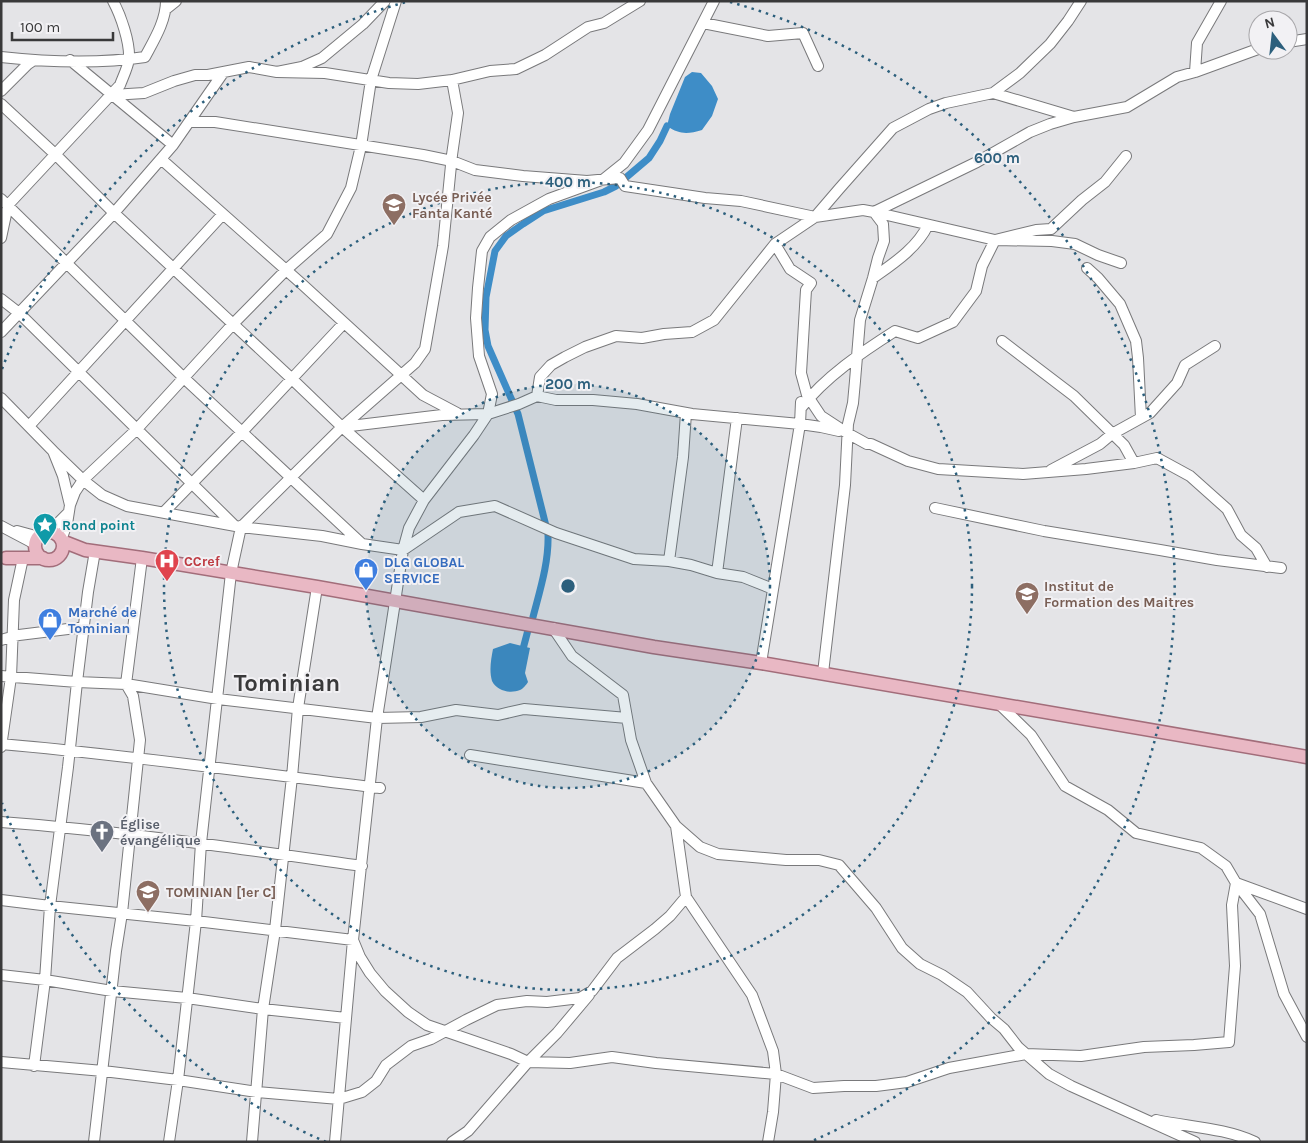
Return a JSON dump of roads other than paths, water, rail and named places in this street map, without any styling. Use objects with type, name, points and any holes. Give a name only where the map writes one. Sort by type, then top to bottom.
[{"type":"main road","points":[[4,558],[23,558],[55,534],[61,540],[90,551],[395,600],[654,647],[823,673],[1307,757]]},
{"type":"main road","points":[[56,557],[62,550],[61,540]]},
{"type":"main road","points":[[40,544],[51,559],[69,553],[90,551]]},
{"type":"main road","points":[[4,558],[40,544]]},
{"type":"street","points":[[1,238],[4,202],[56,155],[120,85],[129,59],[126,39],[113,1]]},
{"type":"street","points":[[1,57],[34,60],[104,61],[145,57],[156,35],[166,5],[176,1]]},
{"type":"street","points":[[277,72],[302,67],[322,58],[363,24],[385,1]]},
{"type":"street","points":[[61,540],[75,492],[83,480],[136,430],[233,324],[286,270],[327,234],[351,188],[361,146],[371,80],[396,1]]},
{"type":"street","points":[[112,95],[144,93],[195,75],[208,75],[249,67],[277,72],[324,73],[390,83],[418,84],[452,80],[490,71],[516,68],[545,55],[588,27],[604,23],[640,1]]},
{"type":"street","points":[[335,1142],[353,940],[362,866],[375,788],[377,718],[403,550],[410,528],[424,500],[488,414],[492,394],[480,356],[476,318],[482,251],[490,237],[510,220],[549,199],[604,180],[624,163],[648,130],[714,1]]},
{"type":"street","points":[[537,396],[540,377],[550,365],[565,357],[616,336],[642,338],[692,332],[714,320],[775,244],[816,217],[893,128],[929,109],[946,103],[993,93],[1020,73],[1050,44],[1081,1]]},
{"type":"street","points":[[1195,72],[1197,43],[1221,1]]},
{"type":"street","points":[[703,23],[768,36],[803,33],[818,66]]},
{"type":"street","points":[[874,212],[977,162],[1030,132],[1074,117],[1126,107],[1177,77],[1248,53]]},
{"type":"street","points":[[1,91],[34,60]]},
{"type":"street","points":[[70,60],[173,145]]},
{"type":"street","points":[[1,332],[114,212],[173,145],[223,72]]},
{"type":"street","points":[[169,1142],[196,921],[201,843],[237,526],[292,478],[342,427],[415,363],[425,349],[443,246],[458,113],[452,80]]},
{"type":"street","points":[[993,93],[1074,117]]},
{"type":"street","points":[[1,104],[342,427],[424,500]]},
{"type":"street","points":[[190,122],[214,122],[423,155],[452,161],[475,170],[523,176],[622,182],[705,198],[741,201],[816,217],[863,210],[995,240],[1052,241],[1075,244],[1121,263]]},
{"type":"street","points":[[801,408],[809,398],[858,355],[895,331],[918,338],[953,322],[976,291],[982,266],[995,240],[1036,230],[1051,229],[1082,200],[1105,182],[1126,156]]},
{"type":"street","points":[[161,159],[423,395],[459,414]]},
{"type":"street","points":[[4,202],[184,378],[362,544]]},
{"type":"street","points":[[823,673],[845,485],[847,434],[858,355],[860,320],[884,241],[884,224],[874,212]]},
{"type":"street","points":[[28,426],[223,214]]},
{"type":"street","points":[[874,278],[900,259],[924,234],[928,225]]},
{"type":"street","points":[[761,663],[800,424],[806,290],[810,283],[790,269],[775,244]]},
{"type":"street","points":[[1087,268],[1120,304],[1136,341],[1141,418]]},
{"type":"street","points":[[1,299],[19,313],[136,430],[237,526]]},
{"type":"street","points":[[164,512],[344,323]]},
{"type":"street","points":[[1002,341],[1074,396],[1124,445],[1134,463]]},
{"type":"street","points":[[1048,472],[1100,444],[1112,434],[1150,413],[1177,383],[1185,365],[1215,346]]},
{"type":"street","points":[[801,373],[807,396],[821,416],[847,434],[867,444],[871,444],[908,461],[938,469],[1023,474],[1086,469],[1157,458],[1190,476],[1226,509],[1241,535],[1256,548],[1267,567]]},
{"type":"street","points":[[342,427],[459,414],[488,414],[520,404],[537,396],[556,400],[593,400],[637,404],[686,413],[800,424],[847,434]]},
{"type":"street","points":[[1,398],[83,480],[102,495],[127,506],[237,526],[322,536],[403,550],[460,512],[495,506],[556,533],[634,559],[669,561],[691,565],[717,573],[743,577],[773,589]]},
{"type":"street","points":[[669,561],[683,457],[686,413]]},
{"type":"street","points":[[717,573],[737,418]]},
{"type":"street","points":[[4,528],[40,544],[69,509],[63,476],[52,451]]},
{"type":"street","points":[[936,508],[1044,531],[1217,560],[1281,568]]},
{"type":"street","points":[[34,1066],[45,980],[50,906],[84,627],[90,551]]},
{"type":"street","points":[[23,558],[14,600],[13,637],[6,677],[2,745],[70,750],[375,788]]},
{"type":"street","points":[[94,1142],[122,913],[140,740],[133,696],[126,684],[142,558]]},
{"type":"street","points":[[252,1142],[263,1009],[275,930],[298,708],[317,587]]},
{"type":"street","points":[[1,640],[19,635],[84,627]]},
{"type":"street","points":[[554,628],[572,656],[623,695],[631,740],[646,783],[676,826],[700,847],[718,854],[786,860],[819,860],[839,865],[876,908],[902,948],[920,964],[942,975],[967,992],[990,1018],[1004,1029],[1018,1047],[1049,1074],[1133,1115],[1195,1142]]},
{"type":"street","points":[[6,677],[126,684],[218,698],[377,718],[420,717],[456,710],[498,715],[524,709],[627,718]]},
{"type":"street","points":[[999,704],[1031,735],[1065,786],[1108,810],[1136,833],[1201,848],[1226,866],[1236,883],[1260,914],[1284,994],[1307,1037]]},
{"type":"street","points":[[470,755],[646,783]]},
{"type":"street","points":[[1,822],[131,834],[362,866]]},
{"type":"street","points":[[676,826],[686,897],[752,995],[773,1051],[776,1074],[768,1142]]},
{"type":"street","points":[[1236,883],[1307,909]]},
{"type":"street","points":[[353,940],[370,974],[408,1012],[427,1025],[511,1054],[528,1062],[570,1063],[612,1057],[776,1074],[813,1088],[876,1086],[907,1082],[950,1068],[1026,1054],[1081,1056],[1144,1047],[1229,1042],[1235,966],[1232,905],[1236,883]]},
{"type":"street","points":[[452,1142],[468,1131],[556,1033],[592,992],[617,958],[663,922],[686,897]]},
{"type":"street","points":[[1,900],[353,940]]},
{"type":"street","points":[[1,975],[112,991],[187,998],[346,1018]]},
{"type":"street","points":[[1,1062],[103,1071],[257,1092],[339,1099],[362,1092],[376,1081],[386,1065],[411,1046],[431,1040],[497,1005],[580,998],[592,992]]},
{"type":"street","points":[[1133,1115],[1212,1130],[1255,1142]]},
{"type":"water","points":[[692,72],[701,73],[712,86],[718,99],[712,116],[702,130],[688,133],[680,132],[667,126],[685,77]]},
{"type":"water","points":[[510,643],[530,648],[525,673],[528,682],[521,689],[512,692],[504,691],[497,687],[492,681],[491,673],[493,649]]},
{"type":"waterway","points":[[533,617],[546,565],[548,534],[518,414],[488,346],[485,330],[486,297],[495,251],[506,236],[543,211],[604,192],[616,186],[649,158],[667,126]]},
{"type":"waterway","points":[[523,649],[528,630]]},
{"type":"place","name":"Lycée Privée Fanta Kanté","points":[[394,226]]},
{"type":"place","name":"Rond point","points":[[45,546]]},
{"type":"place","name":"CCref","points":[[167,582]]},
{"type":"place","name":"DLG GLOBAL SERVICE","points":[[366,591]]},
{"type":"place","name":"Institut de Formation des Maitres","points":[[1027,615]]},
{"type":"place","name":"Marché de Tominian","points":[[50,641]]},
{"type":"place","name":"Église évangélique","points":[[102,853]]},
{"type":"place","name":"TOMINIAN [1er C]","points":[[148,913]]},
{"type":"district","name":"Tominian","points":[[287,683]]}]
